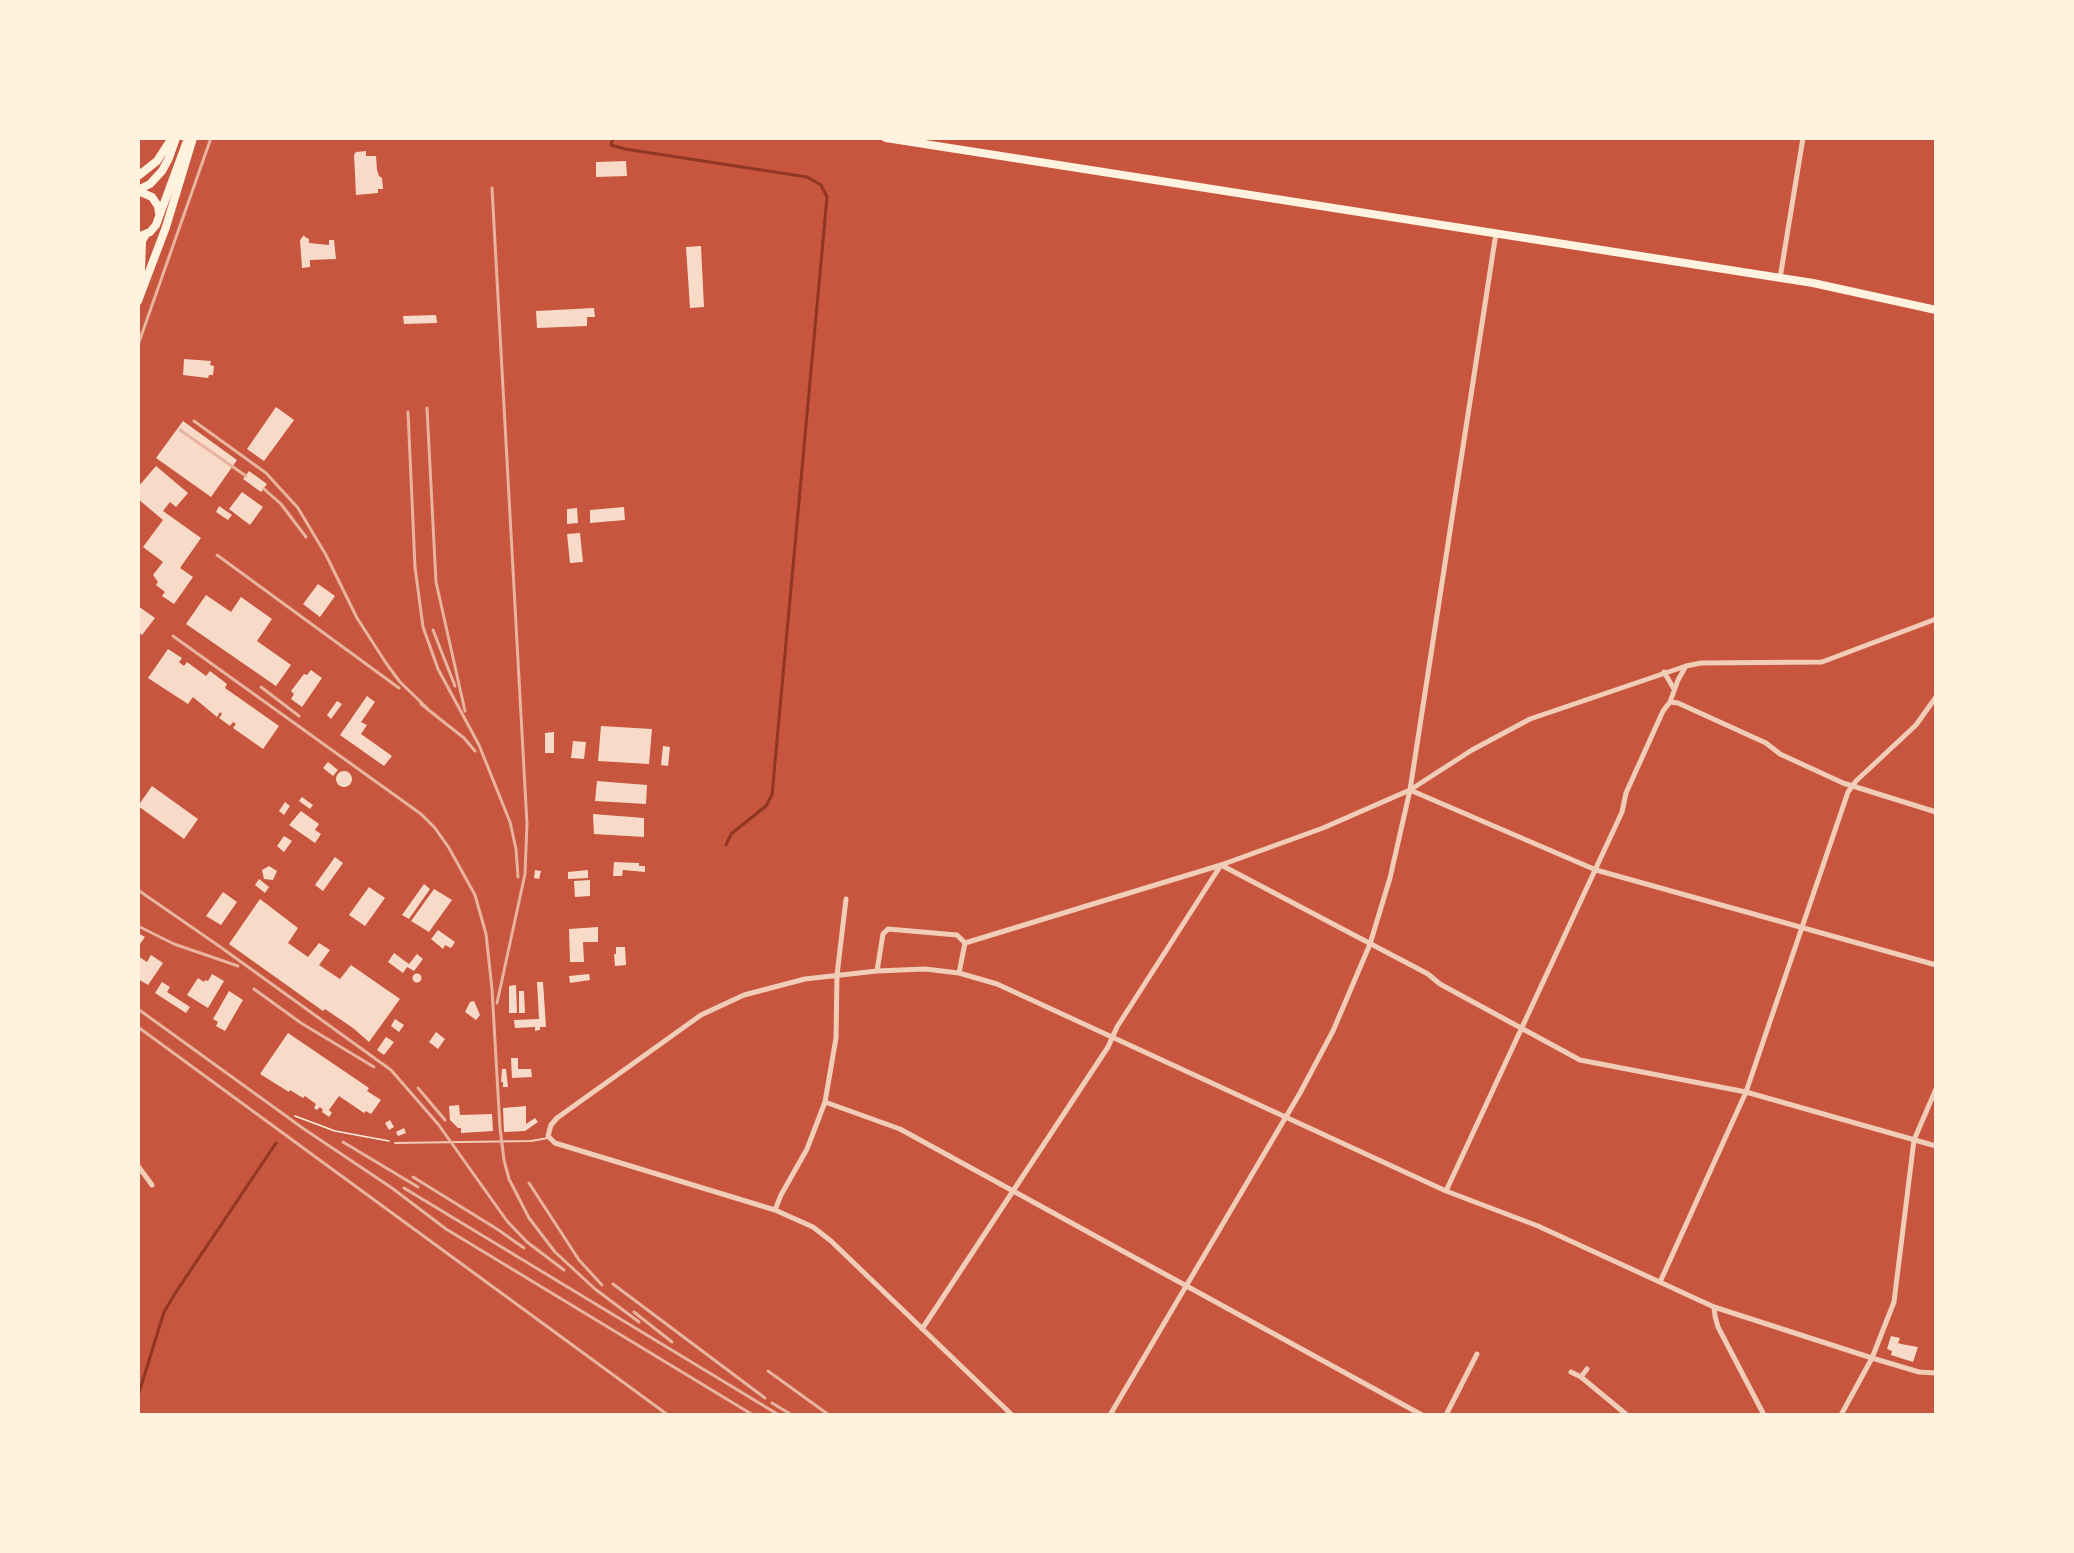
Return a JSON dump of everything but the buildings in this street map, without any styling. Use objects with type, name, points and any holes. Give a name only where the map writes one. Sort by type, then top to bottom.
[{"type":"main road","points":[[138,176],[157,161],[171,138]]},
{"type":"main road","points":[[138,190],[156,178],[167,162],[176,138]]},
{"type":"main road","points":[[138,285],[142,236],[153,229],[159,217],[188,138]]},
{"type":"main road","points":[[138,301],[166,227],[192,138]]},
{"type":"main road","points":[[886,138],[1780,278],[1855,291],[1936,310]]},
{"type":"main road","points":[[138,190],[148,194],[155,201],[159,217]]},
{"type":"street","points":[[1780,278],[1803,138]]},
{"type":"street","points":[[1110,1415],[1286,1118],[1333,1031],[1370,944],[1392,870],[1410,790],[1496,233]]},
{"type":"street","points":[[965,943],[1221,866],[1323,828],[1410,790],[1472,750],[1530,719],[1664,672],[1701,663],[1822,662],[1936,619]]},
{"type":"street","points":[[1446,1191],[1596,870],[1622,812],[1626,793],[1686,666]]},
{"type":"street","points":[[1664,672],[1674,689]]},
{"type":"street","points":[[1660,1282],[1746,1092],[1848,792],[1916,725],[1936,697]]},
{"type":"street","points":[[1670,702],[1678,703],[1766,743],[1780,754],[1852,786],[1936,812]]},
{"type":"street","points":[[1410,790],[1596,870],[1936,965]]},
{"type":"street","points":[[1221,866],[1431,975],[1440,984],[1573,1057],[1586,1062],[1746,1092],[1936,1146]]},
{"type":"street","points":[[922,1329],[1108,1047],[1112,1036],[1221,866]]},
{"type":"street","points":[[775,1210],[807,1149],[825,1102],[836,1038],[837,975],[846,899]]},
{"type":"street","points":[[878,971],[883,934],[888,929],[957,935],[965,943]]},
{"type":"street","points":[[958,973],[965,943]]},
{"type":"street","points":[[1012,1415],[822,1233],[806,1223],[775,1210],[555,1143],[548,1138],[551,1125],[557,1118],[701,1015],[722,1004],[762,989],[787,982],[878,971],[925,969],[958,973],[997,984],[1446,1191],[1538,1226],[1714,1306],[1872,1358],[1919,1372],[1936,1373]]},
{"type":"street","points":[[1841,1415],[1872,1358],[1891,1311],[1896,1292],[1914,1140],[1936,1089]]},
{"type":"street","points":[[825,1102],[889,1123],[1422,1415]]},
{"type":"street","points":[[138,1166],[152,1185]]},
{"type":"street","points":[[1714,1306],[1714,1316],[1718,1327],[1764,1415]]},
{"type":"street","points":[[1446,1415],[1477,1354]]},
{"type":"street","points":[[1461,1364],[1470,1368]]},
{"type":"street","points":[[1581,1377],[1587,1369]]},
{"type":"street","points":[[1571,1372],[1581,1377],[1627,1415]]},
{"type":"lane","points":[[395,1143],[531,1141],[548,1138]]},
{"type":"path","points":[[295,1116],[335,1131],[395,1143]]},
{"type":"waterway","points":[[613,138],[611,145],[625,149],[807,177],[821,185],[827,197],[772,795],[766,806],[731,834],[726,845]]},
{"type":"waterway","points":[[138,1396],[164,1312],[276,1143]]},
{"type":"railway","points":[[138,345],[211,138]]},
{"type":"railway","points":[[492,188],[527,824],[525,874],[497,1003]]},
{"type":"railway","points":[[427,408],[436,582],[465,711]]},
{"type":"railway","points":[[408,412],[415,567],[423,627],[438,669],[479,745],[510,822],[516,849],[518,877]]},
{"type":"railway","points":[[194,421],[266,473],[298,508],[326,555],[357,618],[386,663],[400,682],[428,709]]},
{"type":"railway","points":[[180,430],[246,476]]},
{"type":"railway","points":[[264,489],[281,504],[306,537]]},
{"type":"railway","points":[[217,555],[399,688]]},
{"type":"railway","points":[[433,630],[455,686]]},
{"type":"railway","points":[[173,636],[421,814],[435,828],[449,848],[475,895],[486,934],[492,989],[500,1128],[509,1179],[529,1218],[555,1252],[595,1289],[639,1322]]},
{"type":"railway","points":[[261,687],[299,716]]},
{"type":"railway","points":[[421,704],[464,738],[475,751]]},
{"type":"railway","points":[[138,890],[391,1070],[438,1124],[507,1221],[527,1242],[564,1270]]},
{"type":"railway","points":[[138,926],[174,944],[238,966]]},
{"type":"railway","points":[[254,989],[301,1023],[374,1067]]},
{"type":"railway","points":[[138,1009],[304,1129],[392,1188],[446,1229],[753,1415]]},
{"type":"railway","points":[[138,1027],[668,1415]]},
{"type":"railway","points":[[418,1088],[445,1120]]},
{"type":"railway","points":[[343,1142],[418,1187]]},
{"type":"railway","points":[[413,1177],[524,1248]]},
{"type":"railway","points":[[529,1183],[579,1260],[602,1285]]},
{"type":"railway","points":[[404,1188],[779,1415]]},
{"type":"railway","points":[[613,1284],[765,1398]]},
{"type":"railway","points":[[634,1312],[672,1342]]},
{"type":"railway","points":[[768,1371],[829,1415]]},
{"type":"railway","points":[[772,1403],[792,1415]]}]
